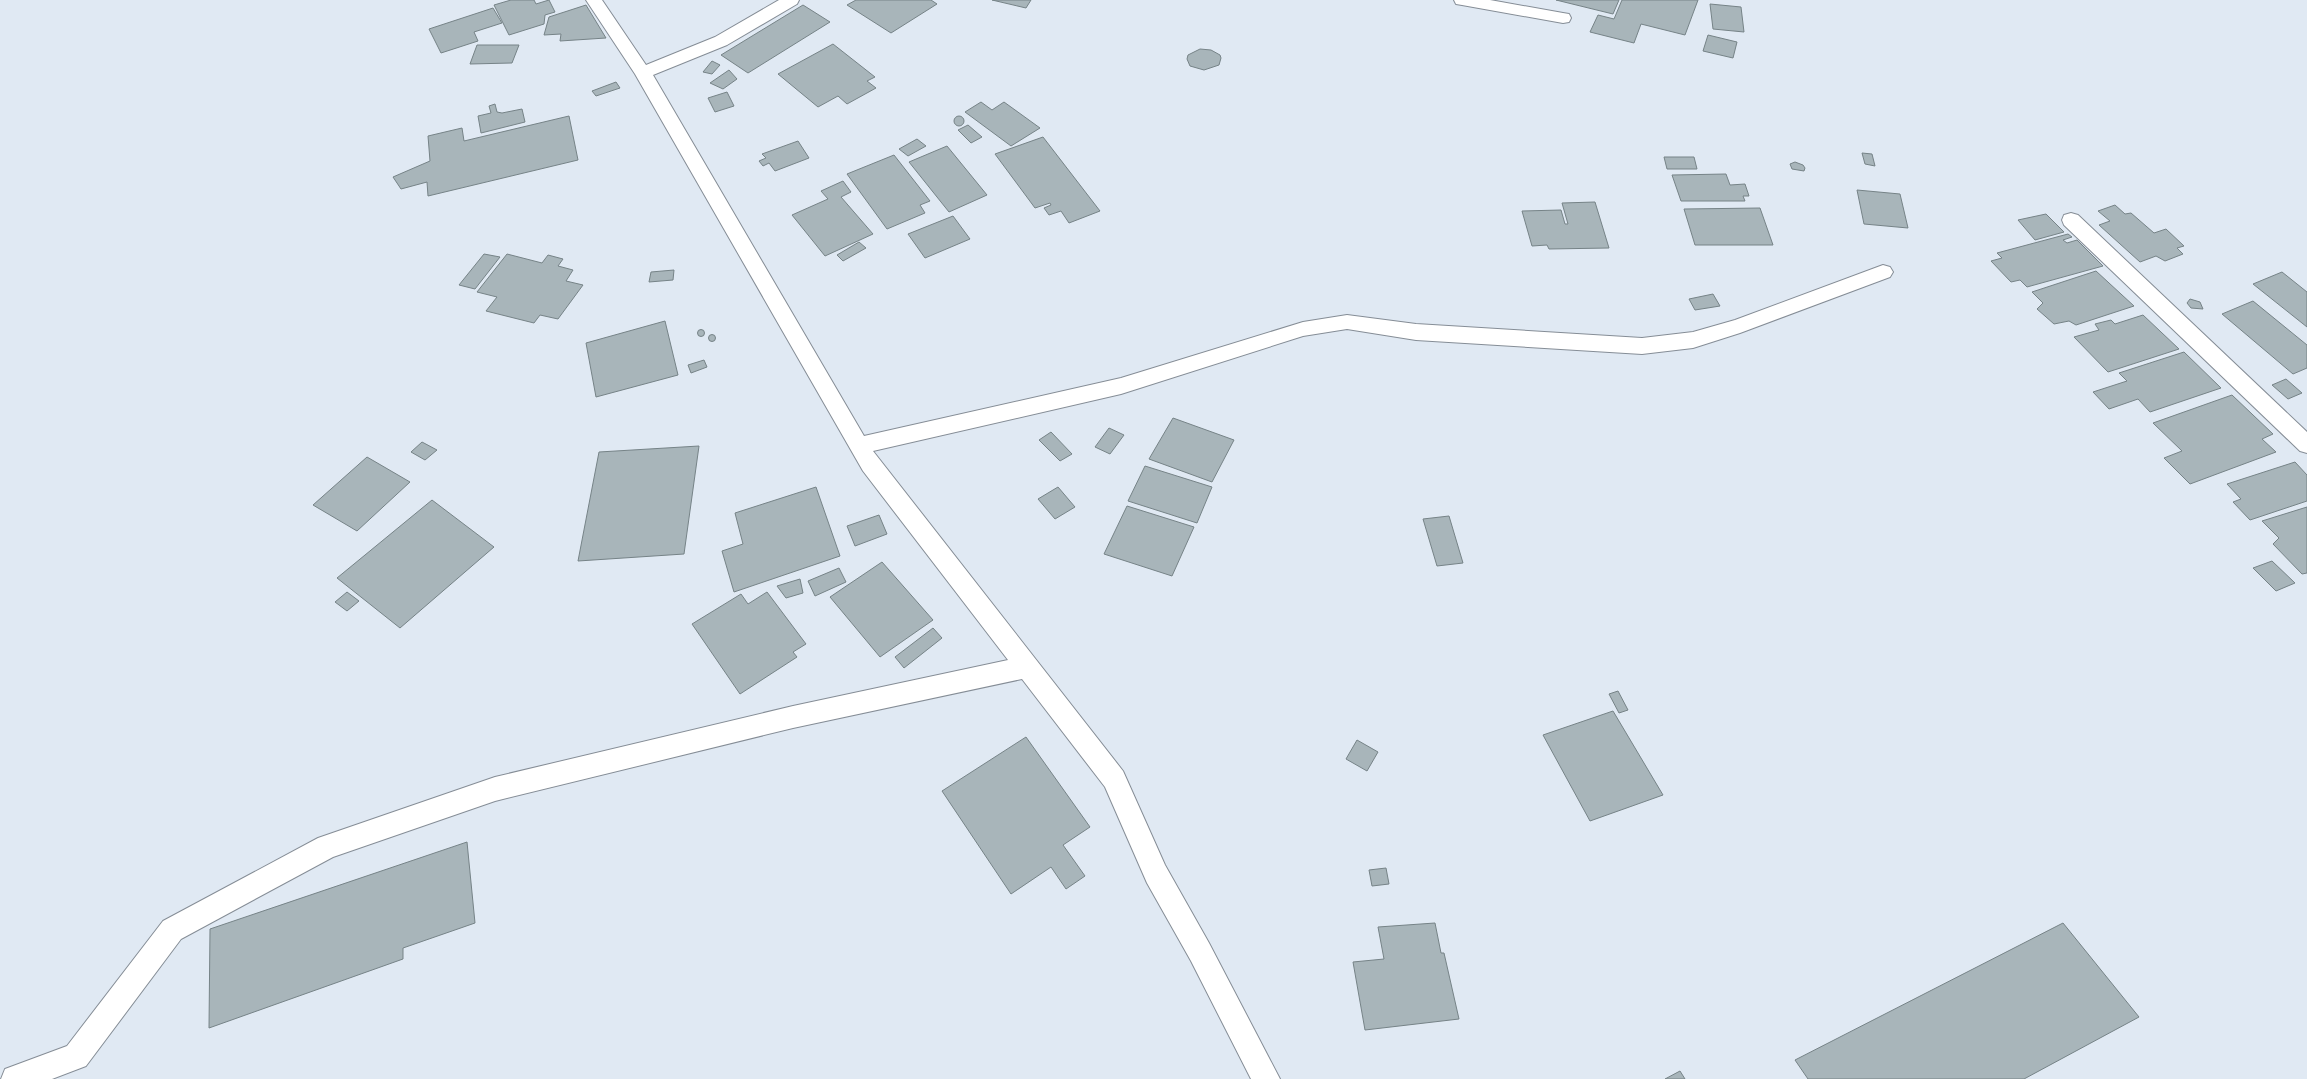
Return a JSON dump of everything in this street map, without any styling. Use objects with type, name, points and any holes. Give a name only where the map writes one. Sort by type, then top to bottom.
[{"type":"street","points":[[594,0],[643,73],[870,465],[1114,779],[1156,874],[1200,952],[1266,1079]]},
{"type":"street","points":[[643,73],[721,41],[791,0]]},
{"type":"street","points":[[1462,0],[1563,18]]},
{"type":"street","points":[[2071,220],[2307,445]]},
{"type":"street","points":[[859,446],[1121,386],[1303,329],[1347,322],[1416,332],[1642,346],[1693,340],[1740,326],[1883,272]]},
{"type":"street","points":[[15,1079],[76,1056],[172,930],[327,847],[495,789],[793,717],[1027,667]]},
{"type":"building","points":[[511,0],[534,0],[536,4],[549,0],[555,12],[545,15],[544,24],[509,35],[494,5]]},
{"type":"building","points":[[856,0],[931,0],[937,4],[891,33],[847,5]]},
{"type":"building","points":[[992,0],[1031,0],[1026,8]]},
{"type":"building","points":[[1556,0],[1619,0],[1613,14]]},
{"type":"building","points":[[1622,0],[1698,0],[1685,35],[1641,24],[1634,43],[1590,32],[1598,15],[1614,19]]},
{"type":"building","points":[[1710,4],[1741,7],[1744,32],[1713,29]]},
{"type":"building","points":[[586,5],[606,38],[560,41],[561,34],[544,35],[549,17]]},
{"type":"building","points":[[803,5],[830,22],[748,73],[721,55]]},
{"type":"building","points":[[493,8],[502,23],[474,32],[478,41],[441,53],[429,29]]},
{"type":"building","points":[[1708,35],[1737,42],[1733,58],[1703,51]]},
{"type":"building","points":[[833,44],[875,77],[867,81],[876,88],[847,104],[838,96],[818,107],[778,74]]},
{"type":"building","points":[[477,45],[519,45],[512,63],[470,64]]},
{"type":"building","points":[[1200,49],[1211,50],[1220,55],[1221,58],[1219,65],[1204,70],[1190,66],[1187,59],[1188,55]]},
{"type":"building","points":[[712,61],[720,65],[712,74],[703,72]]},
{"type":"building","points":[[729,70],[737,79],[723,89],[710,83]]},
{"type":"building","points":[[616,82],[620,88],[596,96],[592,91]]},
{"type":"building","points":[[727,92],[734,106],[715,112],[708,98]]},
{"type":"building","points":[[981,102],[992,110],[1004,102],[1040,128],[1011,146],[965,112]]},
{"type":"building","points":[[495,104],[497,112],[502,113],[522,109],[525,122],[481,133],[478,116],[491,113],[489,106]]},
{"type":"building","points":[[569,116],[578,160],[428,196],[427,182],[401,189],[393,177],[430,161],[428,136],[462,128],[464,141]]},
{"type":"building","points":[[957,116],[961,116],[963,117],[963,125],[957,126],[954,123],[954,119]]},
{"type":"building","points":[[968,125],[982,137],[971,143],[958,130]]},
{"type":"building","points":[[1043,137],[1100,211],[1069,223],[1061,211],[1049,215],[1044,208],[1051,205],[1050,203],[1035,208],[995,154]]},
{"type":"building","points":[[917,139],[926,146],[908,156],[899,149]]},
{"type":"building","points":[[798,141],[809,158],[775,171],[769,163],[763,166],[759,161],[766,158],[762,154]]},
{"type":"building","points":[[947,146],[987,195],[949,212],[909,162]]},
{"type":"building","points":[[1862,153],[1872,154],[1875,166],[1865,164]]},
{"type":"building","points":[[894,155],[930,201],[920,205],[925,213],[887,229],[847,174]]},
{"type":"building","points":[[1664,157],[1694,157],[1697,169],[1667,169]]},
{"type":"building","points":[[1795,162],[1803,165],[1805,168],[1804,171],[1792,169],[1790,164]]},
{"type":"building","points":[[1726,174],[1730,185],[1745,184],[1749,196],[1743,196],[1745,201],[1681,201],[1672,175]]},
{"type":"building","points":[[843,181],[851,192],[841,197],[873,234],[825,256],[792,215],[828,199],[821,191]]},
{"type":"building","points":[[1857,190],[1900,194],[1908,228],[1864,224]]},
{"type":"building","points":[[1595,202],[1609,248],[1549,249],[1547,245],[1532,246],[1522,211],[1561,210],[1565,224],[1568,224],[1562,203]]},
{"type":"building","points":[[2115,205],[2125,214],[2131,213],[2154,233],[2166,229],[2184,246],[2177,248],[2183,254],[2165,261],[2156,256],[2140,262],[2099,225],[2110,221],[2098,211]]},
{"type":"building","points":[[1760,208],[1773,245],[1695,245],[1684,209]]},
{"type":"building","points":[[2046,214],[2064,232],[2035,240],[2018,220]]},
{"type":"building","points":[[953,216],[970,239],[925,258],[908,234]]},
{"type":"building","points":[[2068,234],[2072,237],[2063,240],[2067,243],[2077,240],[2103,266],[2027,287],[2020,280],[2011,282],[1991,261],[2002,258],[1997,253]]},
{"type":"building","points":[[859,242],[866,248],[843,261],[837,255]]},
{"type":"building","points":[[484,254],[500,257],[475,289],[459,285]]},
{"type":"building","points":[[507,254],[542,263],[548,255],[563,259],[558,266],[573,270],[566,281],[583,285],[558,319],[540,315],[534,323],[486,311],[497,297],[477,292]]},
{"type":"building","points":[[674,270],[673,280],[649,282],[651,272]]},
{"type":"building","points":[[2096,271],[2134,306],[2076,325],[2069,321],[2054,324],[2037,309],[2043,303],[2032,292]]},
{"type":"building","points":[[2282,272],[2307,292],[2307,327],[2253,284]]},
{"type":"building","points":[[1713,294],[1720,306],[1695,310],[1689,299]]},
{"type":"building","points":[[2190,299],[2200,302],[2203,309],[2191,308],[2187,303]]},
{"type":"building","points":[[2253,301],[2307,345],[2307,368],[2293,374],[2222,314]]},
{"type":"building","points":[[2143,315],[2179,349],[2108,372],[2074,337],[2099,330],[2095,324],[2111,320],[2115,324]]},
{"type":"building","points":[[665,321],[678,375],[596,397],[586,343]]},
{"type":"building","points":[[701,329],[704,330],[704,336],[701,337],[698,336],[697,333],[698,330]]},
{"type":"building","points":[[712,334],[715,335],[715,341],[712,342],[709,341],[708,338],[709,335]]},
{"type":"building","points":[[2184,352],[2221,388],[2150,412],[2138,399],[2109,409],[2093,392],[2127,381],[2119,373]]},
{"type":"building","points":[[704,360],[707,367],[691,373],[688,365]]},
{"type":"building","points":[[2286,379],[2302,393],[2288,399],[2272,385]]},
{"type":"building","points":[[2232,395],[2273,434],[2262,439],[2276,452],[2190,484],[2164,458],[2182,451],[2153,423]]},
{"type":"building","points":[[1173,418],[1234,440],[1212,482],[1149,459]]},
{"type":"building","points":[[1109,428],[1124,435],[1110,454],[1095,447]]},
{"type":"building","points":[[1051,432],[1072,454],[1060,461],[1039,440]]},
{"type":"building","points":[[422,442],[437,450],[425,460],[411,452]]},
{"type":"building","points":[[699,446],[684,554],[578,561],[599,452]]},
{"type":"building","points":[[367,457],[410,482],[357,531],[313,505]]},
{"type":"building","points":[[2295,462],[2307,475],[2307,501],[2250,520],[2233,502],[2241,499],[2227,484]]},
{"type":"building","points":[[1145,466],[1212,487],[1197,523],[1128,501]]},
{"type":"building","points":[[816,487],[840,556],[734,592],[722,551],[743,544],[735,513]]},
{"type":"building","points":[[1058,487],[1075,507],[1055,519],[1038,499]]},
{"type":"building","points":[[432,500],[494,547],[400,628],[337,578]]},
{"type":"building","points":[[1127,506],[1194,527],[1172,576],[1104,554]]},
{"type":"building","points":[[2307,507],[2307,573],[2302,574],[2273,544],[2279,538],[2262,521]]},
{"type":"building","points":[[879,515],[887,534],[855,546],[847,526]]},
{"type":"building","points":[[1449,516],[1463,563],[1437,566],[1423,519]]},
{"type":"building","points":[[2272,561],[2295,583],[2276,591],[2253,568]]},
{"type":"building","points":[[882,562],[933,620],[880,657],[830,597]]},
{"type":"building","points":[[839,568],[846,582],[815,596],[808,581]]},
{"type":"building","points":[[800,579],[803,593],[786,598],[777,586]]},
{"type":"building","points":[[347,592],[359,601],[347,611],[335,602]]},
{"type":"building","points":[[767,592],[806,644],[793,652],[797,657],[740,694],[692,624],[741,594],[748,604]]},
{"type":"building","points":[[933,628],[942,638],[904,668],[895,657]]},
{"type":"building","points":[[1618,691],[1628,710],[1619,713],[1609,694]]},
{"type":"building","points":[[1613,711],[1663,795],[1590,821],[1543,735]]},
{"type":"building","points":[[1026,737],[1090,827],[1063,845],[1085,876],[1066,889],[1051,867],[1011,894],[942,791]]},
{"type":"building","points":[[1357,740],[1378,752],[1367,771],[1346,759]]},
{"type":"building","points":[[467,842],[475,923],[403,948],[403,959],[209,1028],[210,929]]},
{"type":"building","points":[[1386,868],[1389,884],[1372,886],[1369,870]]},
{"type":"building","points":[[1435,923],[1441,953],[1444,953],[1459,1019],[1365,1030],[1353,962],[1384,959],[1378,927]]},
{"type":"building","points":[[2063,923],[2139,1017],[2024,1079],[1808,1079],[1795,1060]]},
{"type":"building","points":[[1680,1071],[1685,1079],[1665,1079]]}]
